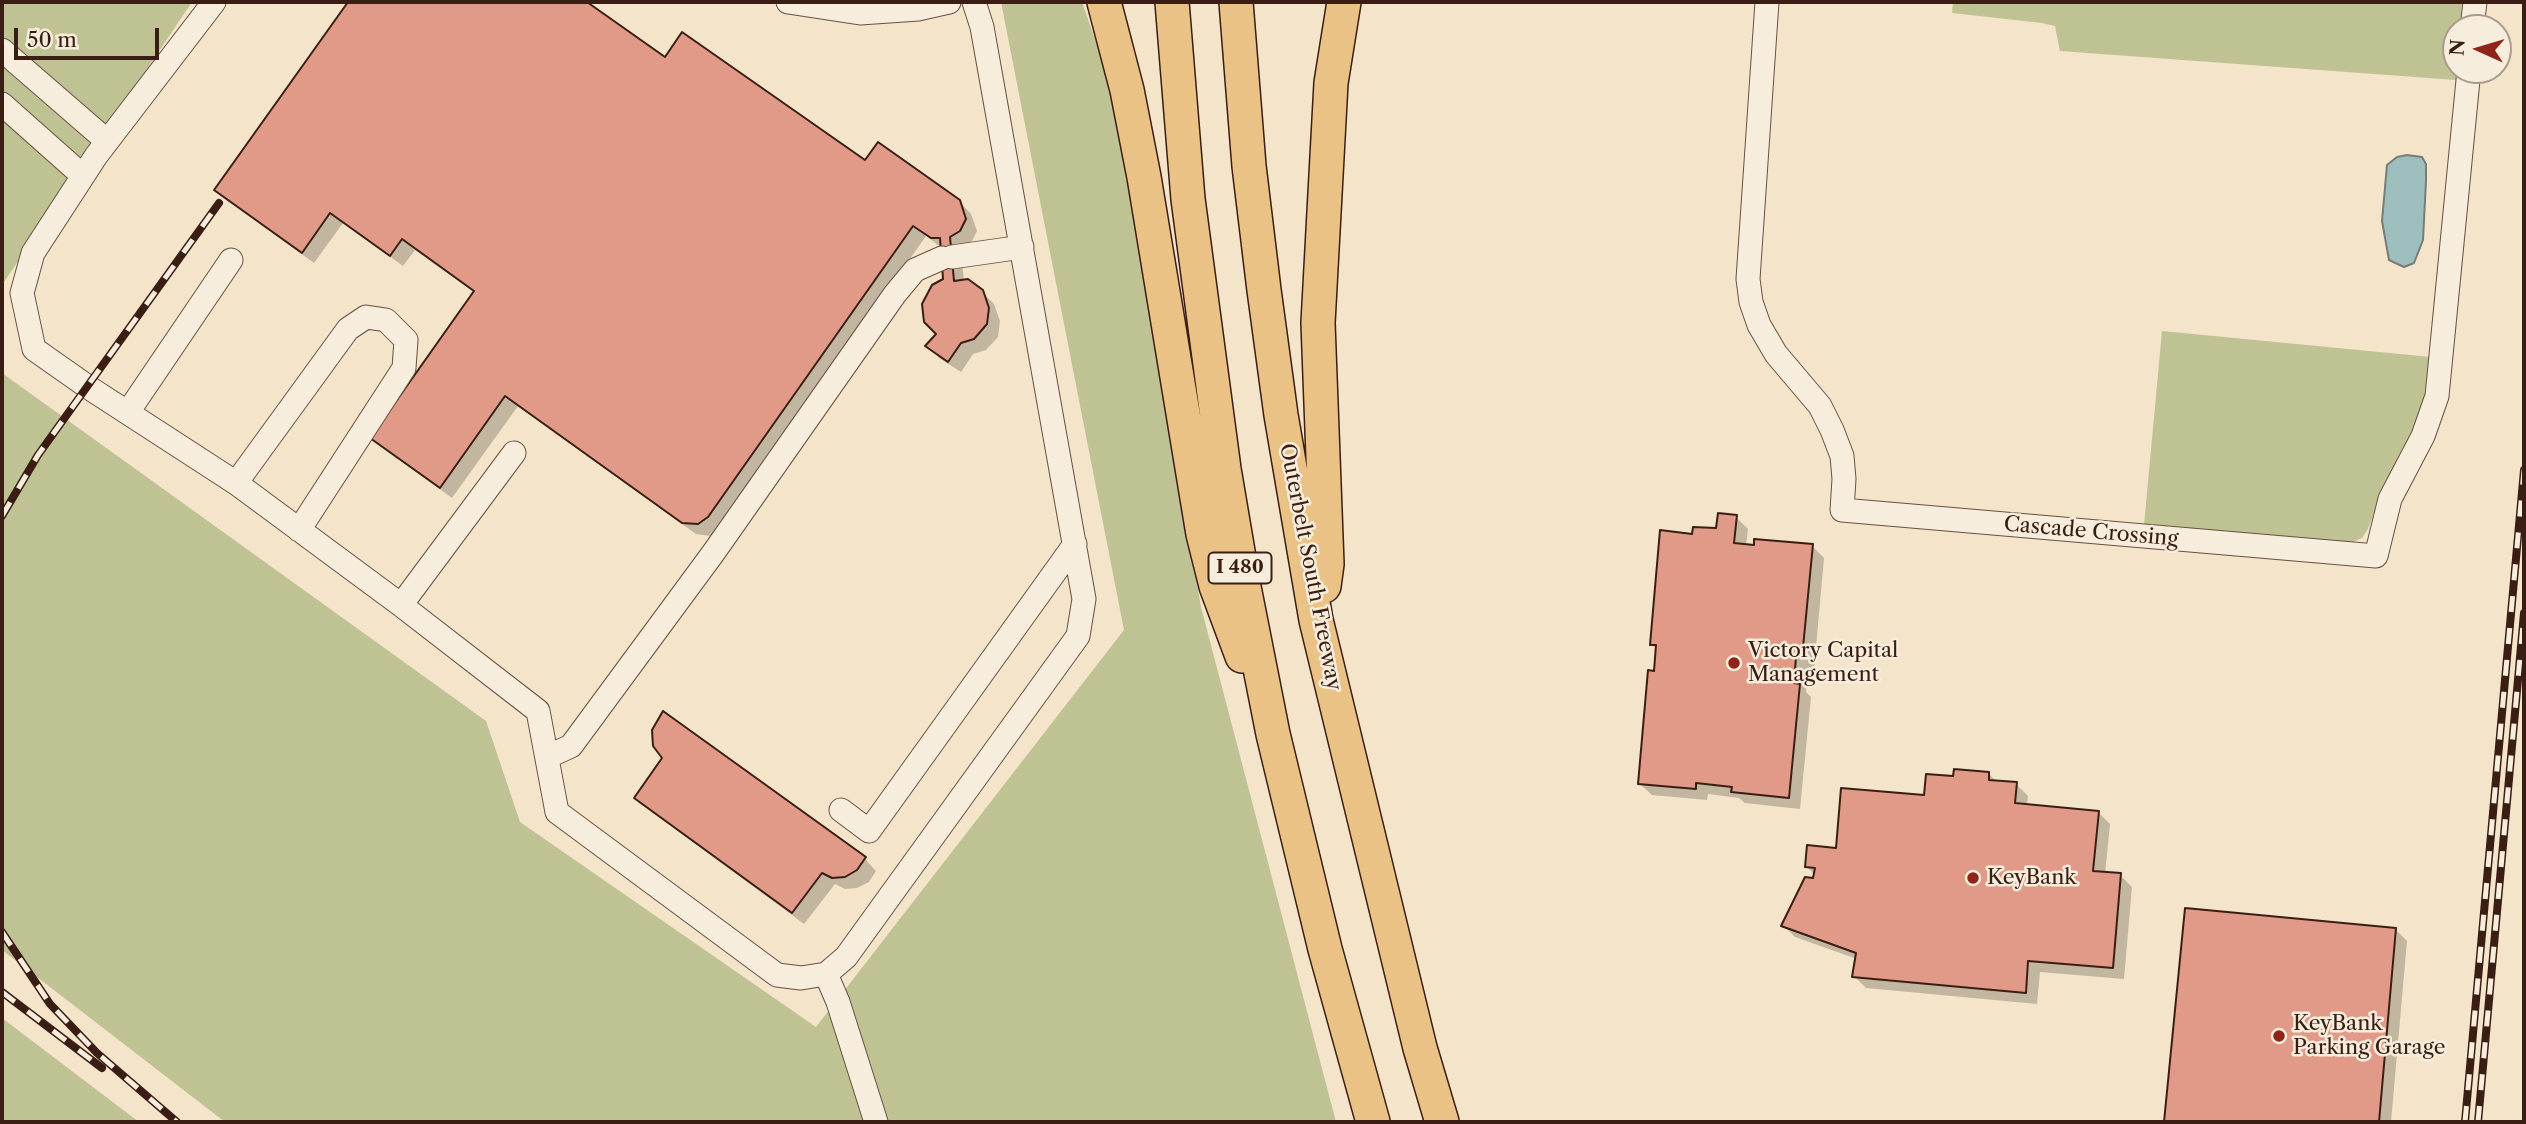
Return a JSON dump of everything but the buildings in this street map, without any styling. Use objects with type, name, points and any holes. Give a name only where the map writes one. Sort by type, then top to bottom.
[{"type":"highway","points":[[1104,2],[1128,90],[1203,534],[1228,622],[1273,734]]},
{"type":"highway","name":"I 480","points":[[1172,2],[1188,199],[1207,352],[1244,587],[1273,734],[1325,949],[1373,1122]]},
{"type":"highway","name":"Outerbelt South Freeway","points":[[1236,2],[1264,290],[1281,415],[1316,620],[1420,1048],[1443,1122]]},
{"type":"highway","points":[[1316,620],[1322,605],[1327,565],[1318,368],[1321,269],[1331,83],[1344,2]]},
{"type":"lane","points":[[214,2],[107,141],[33,253],[22,293],[34,349],[236,483],[538,711],[557,812],[777,975],[801,978],[826,974],[846,957],[1078,636],[1084,599],[1075,544],[982,27],[974,2]]},
{"type":"lane","points":[[788,2],[860,13],[918,9],[948,2]]},
{"type":"lane","name":"Cascade Crossing","points":[[1767,2],[1748,279],[1751,302],[1759,325],[1776,354],[1820,406],[1832,430],[1842,456],[1842,510],[2376,556],[2390,499],[2423,436],[2437,396],[2468,84]]},
{"type":"lane","points":[[2,50],[107,141]]},
{"type":"lane","points":[[2,104],[83,176]]},
{"type":"lane","points":[[547,757],[571,746],[714,552],[895,293],[915,270],[947,257],[1022,247]]},
{"type":"lane","points":[[128,412],[231,260]]},
{"type":"lane","points":[[236,483],[348,329],[366,317],[386,320],[406,340],[404,368],[299,530]]},
{"type":"lane","points":[[401,605],[514,453]]},
{"type":"lane","points":[[841,810],[869,831],[1075,544]]},
{"type":"lane","points":[[826,974],[838,1002],[876,1122]]},
{"type":"green space","points":[[2,2],[192,2],[2,285]]},
{"type":"green space","points":[[1001,2],[1082,2],[1111,85],[1201,607],[1336,1122],[225,1122],[2,950],[2,373],[486,721],[520,822],[816,1027],[1124,630]]},
{"type":"green space","points":[[1953,2],[2462,2],[2461,14],[2442,14],[2442,79],[2060,51],[2055,26],[1952,13]]},
{"type":"green space","points":[[2162,331],[2431,357],[2424,398],[2410,439],[2385,483],[2362,538],[2348,544],[2144,525]]},
{"type":"green space","points":[[2,1018],[139,1122],[2,1122]]},
{"type":"water","points":[[2397,157],[2422,157],[2426,164],[2426,181],[2423,240],[2414,263],[2404,267],[2389,260],[2382,221],[2387,165]]},
{"type":"railway","points":[[2,516],[38,455],[219,203]]},
{"type":"railway","points":[[2465,1122],[2524,470]]},
{"type":"railway","points":[[2478,1122],[2524,613]]},
{"type":"railway","points":[[2,932],[50,1004],[97,1053],[177,1122]]},
{"type":"railway","points":[[2,992],[102,1068]]},
{"type":"place","name":"Victory Capital Management","points":[[1734,663]]},
{"type":"place","name":"KeyBank","points":[[1973,878]]},
{"type":"place","name":"KeyBank Parking Garage","points":[[2279,1036]]}]
